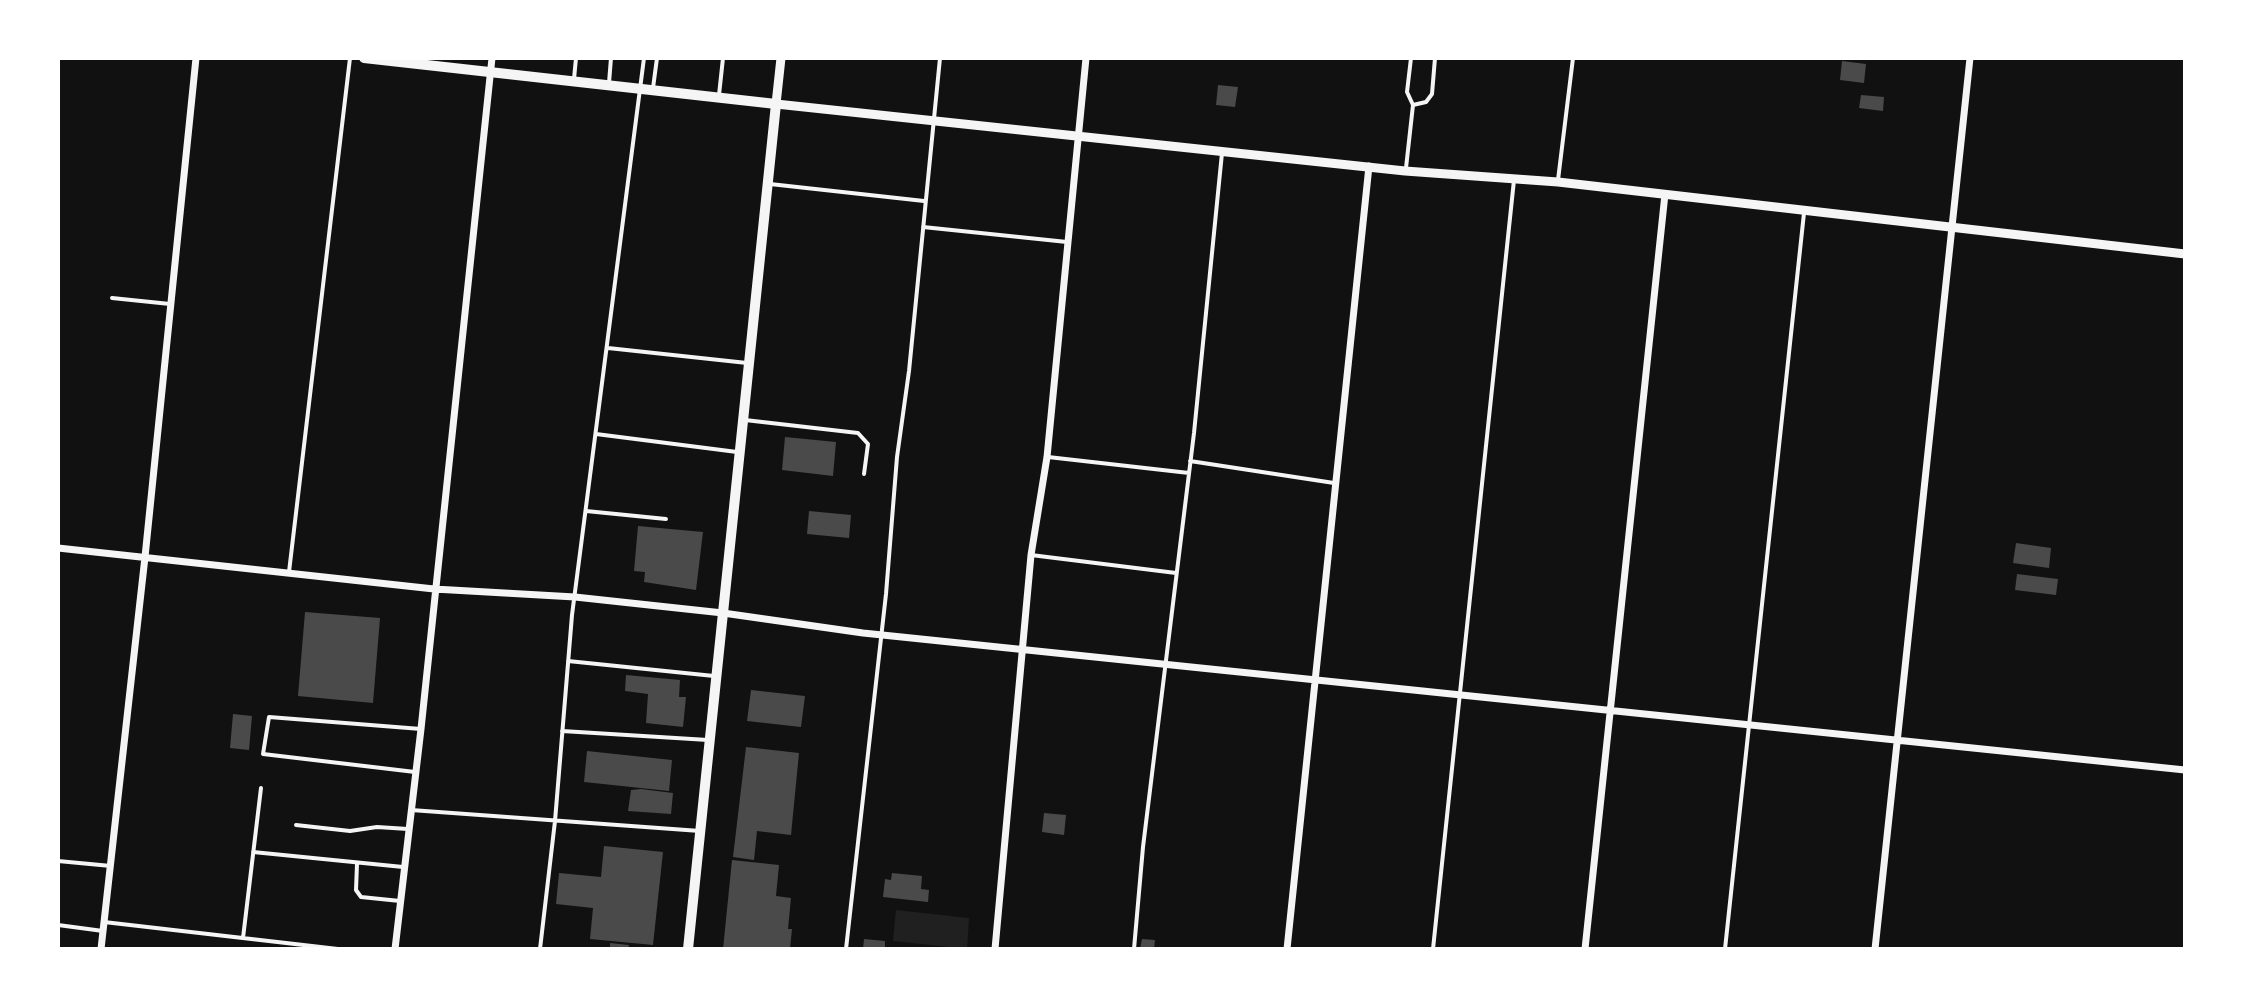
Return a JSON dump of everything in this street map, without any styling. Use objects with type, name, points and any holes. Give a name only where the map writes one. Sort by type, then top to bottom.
[{"type":"main road","points":[[364,58],[776,104],[688,949]]},
{"type":"street","points":[[101,949],[196,58]]},
{"type":"street","points":[[395,949],[492,58]]},
{"type":"street","points":[[781,58],[776,104],[1405,171],[1558,182],[2185,254]]},
{"type":"street","points":[[995,949],[1031,555],[1047,457],[1086,58]]},
{"type":"street","points":[[1875,949],[1970,58]]},
{"type":"street","points":[[1287,949],[1369,166]]},
{"type":"street","points":[[1585,949],[1665,194]]},
{"type":"street","points":[[58,548],[434,589],[575,597],[881,634],[2185,770]]},
{"type":"lane","points":[[289,572],[350,58]]},
{"type":"lane","points":[[573,82],[576,58]]},
{"type":"lane","points":[[608,85],[611,58]]},
{"type":"lane","points":[[644,58],[647,90]]},
{"type":"lane","points":[[540,949],[575,597],[607,348],[647,90],[657,58]]},
{"type":"lane","points":[[719,98],[723,58]]},
{"type":"lane","points":[[846,949],[940,58]]},
{"type":"lane","points":[[1405,171],[1413,105],[1407,92],[1411,58]]},
{"type":"lane","points":[[1413,105],[1426,102],[1432,94],[1435,58]]},
{"type":"lane","points":[[1558,182],[1573,58]]},
{"type":"lane","points":[[1134,949],[1189,473],[1222,151]]},
{"type":"lane","points":[[1433,949],[1514,178]]},
{"type":"lane","points":[[768,184],[925,201]]},
{"type":"lane","points":[[1725,949],[1804,210]]},
{"type":"lane","points":[[923,227],[1067,242]]},
{"type":"lane","points":[[112,298],[170,304]]},
{"type":"lane","points":[[607,348],[749,363]]},
{"type":"lane","points":[[743,420],[858,433],[868,444],[864,474]]},
{"type":"lane","points":[[596,434],[740,452]]},
{"type":"lane","points":[[1047,457],[1189,473]]},
{"type":"lane","points":[[1190,461],[1336,483]]},
{"type":"lane","points":[[586,511],[666,519]]},
{"type":"lane","points":[[1031,555],[1176,573]]},
{"type":"lane","points":[[568,661],[717,676]]},
{"type":"lane","points":[[415,772],[263,754],[269,717],[421,729]]},
{"type":"lane","points":[[562,731],[710,741]]},
{"type":"lane","points":[[243,938],[261,788]]},
{"type":"lane","points":[[411,810],[701,831]]},
{"type":"lane","points":[[296,825],[350,831],[377,827],[408,829]]},
{"type":"lane","points":[[253,852],[403,867]]},
{"type":"lane","points":[[58,861],[111,866]]},
{"type":"lane","points":[[357,864],[356,890],[361,897],[400,901]]},
{"type":"lane","points":[[58,925],[243,938],[338,949]]},
{"type":"shaded area","points":[[896,910],[969,918],[967,949],[893,941]]},
{"type":"building","points":[[1842,61],[1866,64],[1864,83],[1840,80]]},
{"type":"building","points":[[1218,85],[1238,87],[1235,107],[1216,105]]},
{"type":"building","points":[[1861,95],[1884,97],[1883,111],[1859,108]]},
{"type":"building","points":[[785,437],[836,442],[833,476],[782,470]]},
{"type":"building","points":[[809,511],[851,515],[849,538],[807,534]]},
{"type":"building","points":[[638,526],[703,532],[696,590],[644,582],[645,572],[634,571]]},
{"type":"building","points":[[2016,543],[2051,548],[2049,568],[2013,563]]},
{"type":"building","points":[[2017,574],[2058,579],[2056,595],[2015,590]]},
{"type":"building","points":[[305,612],[380,618],[373,703],[298,696]]},
{"type":"building","points":[[626,675],[680,680],[679,697],[686,697],[683,727],[646,723],[648,694],[625,691]]},
{"type":"building","points":[[751,690],[805,696],[801,727],[747,721]]},
{"type":"building","points":[[233,714],[252,716],[249,750],[230,748]]},
{"type":"building","points":[[746,747],[799,753],[791,835],[757,831],[754,860],[733,857]]},
{"type":"building","points":[[587,751],[672,760],[669,791],[584,782]]},
{"type":"building","points":[[631,790],[673,793],[671,814],[628,811]]},
{"type":"building","points":[[1044,813],[1066,815],[1064,835],[1042,832]]},
{"type":"building","points":[[604,846],[663,852],[653,945],[590,939],[593,908],[556,904],[559,873],[601,877]]},
{"type":"building","points":[[732,860],[779,865],[776,896],[791,898],[790,949],[723,949]]},
{"type":"building","points":[[892,873],[922,876],[921,889],[929,890],[928,902],[883,897],[885,879],[891,880]]},
{"type":"building","points":[[864,939],[885,941],[885,949],[863,949]]},
{"type":"building","points":[[1142,939],[1155,940],[1154,949],[1140,949]]},
{"type":"building","points":[[610,943],[629,945],[628,949],[610,949]]}]
